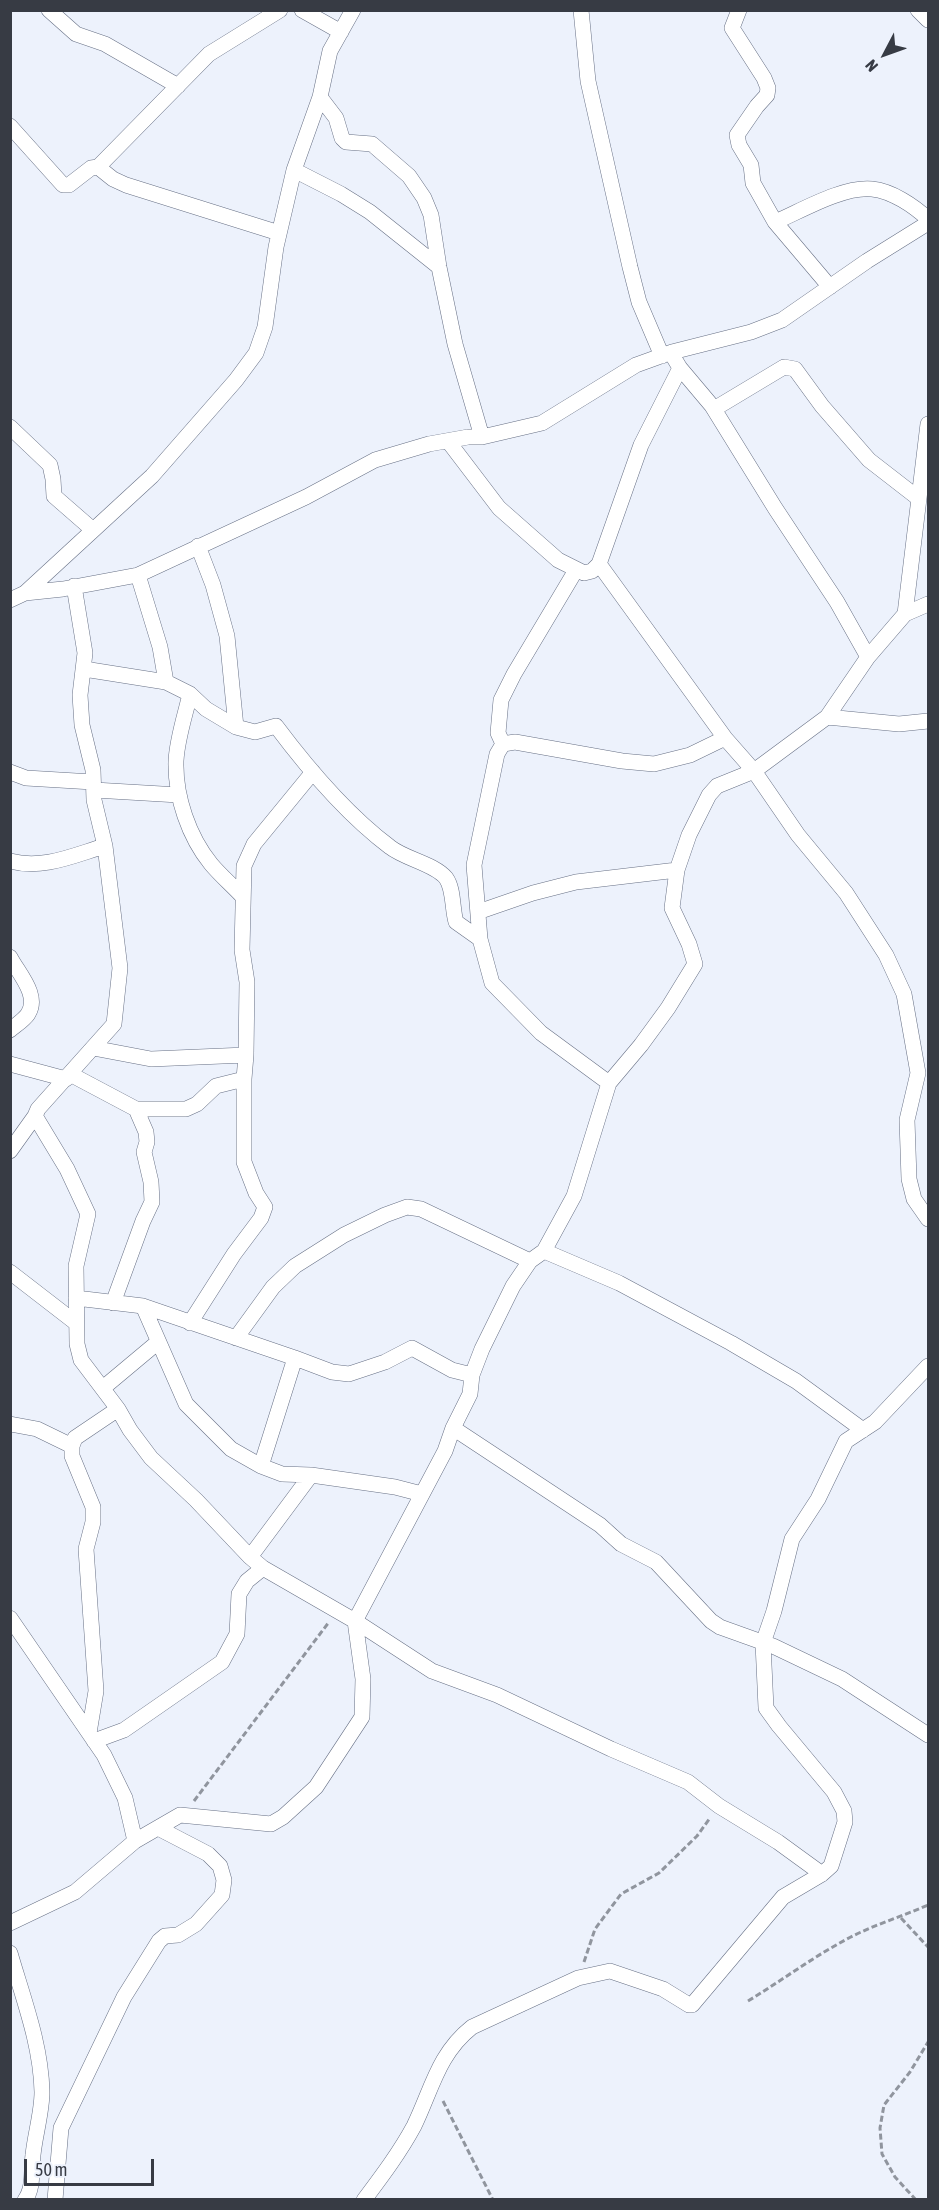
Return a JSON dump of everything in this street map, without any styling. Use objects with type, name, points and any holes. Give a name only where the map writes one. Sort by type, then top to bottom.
[{"type":"street","points":[[49,10],[76,34],[105,45],[178,86]]},
{"type":"street","points":[[10,126],[63,184],[69,185],[91,168],[98,167],[209,54],[280,10]]},
{"type":"street","points":[[302,10],[341,32]]},
{"type":"street","points":[[10,600],[25,592],[152,476],[222,398],[256,353],[265,327],[279,233],[294,170],[320,97],[330,51],[353,10]]},
{"type":"street","points":[[581,10],[588,81],[639,302],[666,354],[714,409],[837,602],[868,657]]},
{"type":"street","points":[[739,10],[732,27],[765,78],[768,88],[767,95],[737,135],[739,145],[751,165],[753,183],[775,222],[830,287]]},
{"type":"street","points":[[918,10],[928,20]]},
{"type":"street","points":[[320,97],[336,118],[342,138],[346,142],[372,144],[409,176],[424,198],[431,215],[455,344],[482,437]]},
{"type":"street","points":[[98,167],[126,185],[279,233]]},
{"type":"street","points":[[294,170],[370,212],[439,267]]},
{"type":"street","points":[[25,592],[63,589],[138,575],[306,497],[375,460],[429,444],[482,437],[542,423],[636,365],[666,354],[751,332],[782,320],[928,221],[917,208],[907,203],[873,189],[858,189],[830,198],[775,222]]},
{"type":"street","points":[[714,409],[784,367],[795,369],[822,406],[862,453],[918,498]]},
{"type":"street","points":[[448,441],[499,508],[558,560],[584,573],[592,571],[599,564],[641,445],[680,368]]},
{"type":"street","points":[[905,614],[928,424]]},
{"type":"street","points":[[10,427],[50,465],[54,496],[93,530]]},
{"type":"street","points":[[198,546],[213,585],[227,636],[236,726]]},
{"type":"street","points":[[599,564],[725,738],[754,771],[798,835],[846,893],[886,955],[904,994],[918,1073],[907,1120],[909,1179],[914,1200],[928,1219]]},
{"type":"street","points":[[503,744],[498,733],[501,700],[576,570]]},
{"type":"street","points":[[138,575],[160,647],[166,682]]},
{"type":"street","points":[[10,1152],[38,1109],[114,1024],[120,968],[105,846],[82,725],[80,695],[85,652],[74,586]]},
{"type":"street","points":[[10,1923],[75,1892],[135,1841],[180,1815],[270,1824],[283,1817],[316,1787],[362,1717],[363,1679],[355,1621],[445,1451],[453,1428],[470,1394],[472,1375],[513,1286],[530,1261],[544,1251],[573,1196],[609,1083],[641,1046],[695,964],[689,944],[672,908],[677,870],[689,835],[709,795],[717,786],[754,771],[827,717],[868,657],[905,614],[928,604]]},
{"type":"street","points":[[84,669],[166,682],[190,694],[206,709],[236,726],[255,732],[276,726],[313,772],[350,812],[391,848],[441,872],[448,881],[456,922],[480,939]]},
{"type":"street","points":[[190,694],[178,742],[176,763],[179,795],[194,839],[211,864],[243,897]]},
{"type":"street","points":[[827,717],[899,724],[928,721]]},
{"type":"street","points":[[609,1083],[541,1034],[492,983],[480,939],[474,865],[497,754],[503,744],[515,742],[622,761],[654,764],[690,755],[725,738]]},
{"type":"street","points":[[10,772],[26,778],[179,795]]},
{"type":"street","points":[[190,1323],[234,1254],[261,1218],[265,1207],[256,1193],[244,1162],[247,982],[242,950],[244,866],[254,844],[313,772]]},
{"type":"street","points":[[10,861],[29,865],[52,862],[105,846]]},
{"type":"street","points":[[478,912],[533,893],[576,882],[677,870]]},
{"type":"street","points":[[10,957],[28,986],[31,1006],[28,1014],[10,1030]]},
{"type":"street","points":[[93,1047],[151,1059],[246,1055]]},
{"type":"street","points":[[10,1064],[68,1076],[136,1109],[186,1109],[197,1104],[216,1086],[244,1079]]},
{"type":"street","points":[[113,1303],[152,1202],[151,1182],[144,1152],[147,1142],[146,1132],[136,1109]]},
{"type":"street","points":[[35,1116],[67,1169],[88,1214],[76,1266],[77,1344],[81,1360],[151,1458],[203,1507],[250,1557],[263,1568],[355,1621],[432,1671],[497,1695],[611,1749],[688,1782],[822,1874]]},
{"type":"street","points":[[236,1338],[273,1287],[294,1266],[344,1235],[407,1207],[421,1209],[530,1261]]},
{"type":"street","points":[[544,1251],[619,1283],[731,1342],[796,1381],[863,1430]]},
{"type":"street","points":[[10,1272],[76,1323]]},
{"type":"street","points":[[76,1298],[143,1306],[332,1372],[349,1374],[385,1362],[412,1348],[452,1370],[472,1375]]},
{"type":"street","points":[[143,1306],[186,1404],[231,1449],[261,1466],[282,1474],[311,1475],[395,1487],[422,1494]]},
{"type":"street","points":[[103,1389],[158,1342]]},
{"type":"street","points":[[261,1466],[295,1358]]},
{"type":"street","points":[[364,2199],[392,2163],[414,2126],[449,2049],[472,2027],[578,1978],[610,1971],[663,1989],[686,2004],[692,2005],[783,1897],[822,1874],[831,1866],[845,1822],[844,1811],[834,1792],[778,1726],[766,1708],[764,1642],[792,1539],[818,1499],[846,1441],[893,1405],[928,1366]]},
{"type":"street","points":[[92,1737],[96,1691],[86,1549],[93,1522],[93,1507],[72,1456],[72,1446],[75,1438],[118,1409]]},
{"type":"street","points":[[10,1424],[37,1429],[72,1446]]},
{"type":"street","points":[[453,1428],[600,1524],[621,1544],[656,1562],[711,1621],[720,1627],[764,1642],[842,1679],[928,1735]]},
{"type":"street","points":[[250,1557],[311,1475]]},
{"type":"street","points":[[92,1737],[124,1730],[222,1662],[237,1634],[238,1594],[247,1581],[263,1568]]},
{"type":"street","points":[[10,1618],[104,1755],[125,1798],[135,1841]]},
{"type":"street","points":[[55,2199],[61,2128],[124,1997],[159,1941],[165,1936],[178,1935],[196,1924],[222,1895],[224,1880],[220,1866],[208,1854],[158,1828]]},
{"type":"street","points":[[10,1953],[38,2051],[41,2087],[31,2188],[25,2199]]},
{"type":"path","points":[[180,1815],[201,1794],[262,1708],[337,1612]]},
{"type":"path","points":[[578,1978],[595,1929],[621,1894],[659,1873],[697,1836],[720,1806]]},
{"type":"path","points":[[748,2001],[846,1939],[928,1905]]},
{"type":"path","points":[[900,1917],[928,1947]]},
{"type":"path","points":[[916,2199],[896,2177],[882,2154],[880,2128],[884,2105],[910,2072],[928,2042]]},
{"type":"path","points":[[433,2080],[493,2199]]}]
